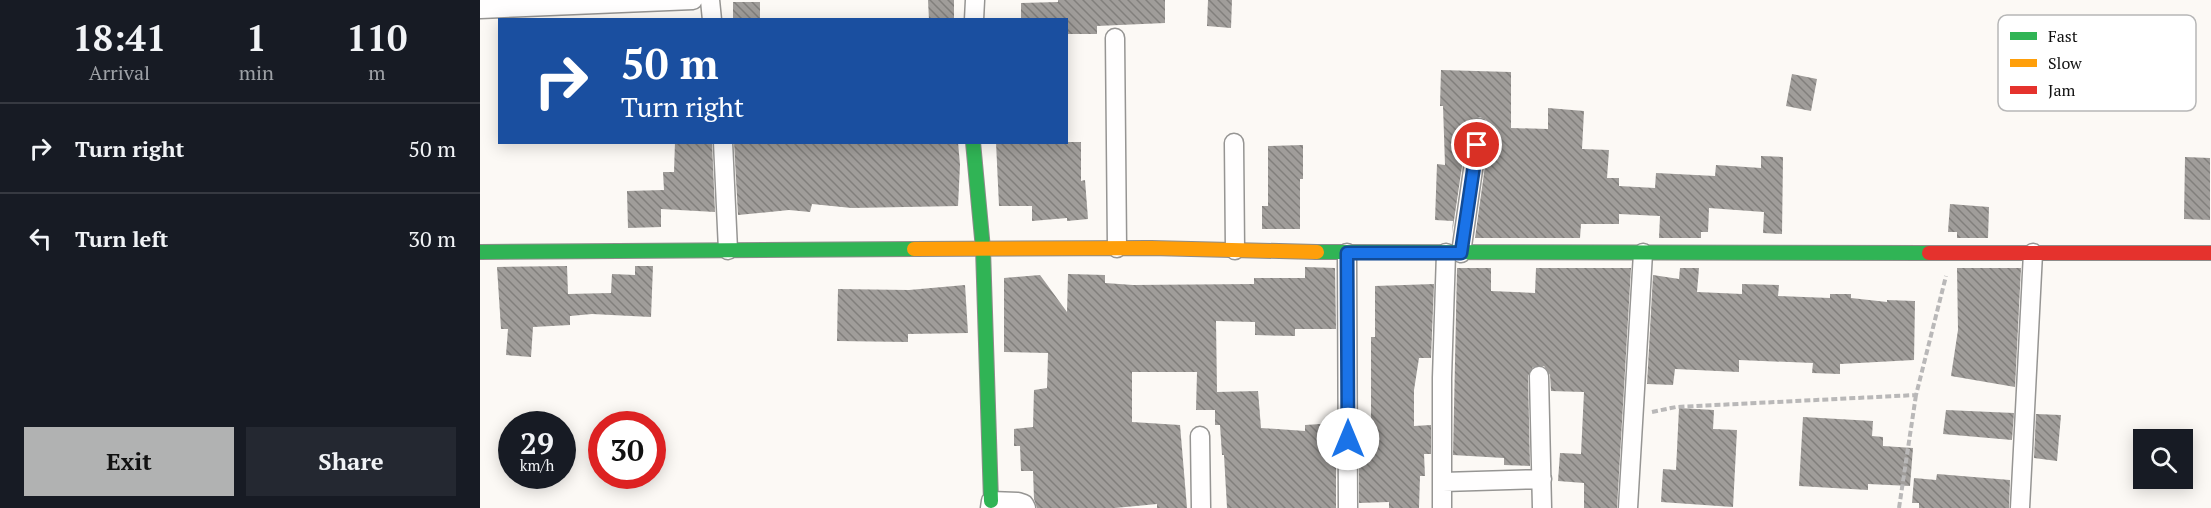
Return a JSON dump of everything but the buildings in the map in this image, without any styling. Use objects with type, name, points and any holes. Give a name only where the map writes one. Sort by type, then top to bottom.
[{"type":"street","points":[[480,9],[693,0]]},
{"type":"street","points":[[710,0],[712,18]]},
{"type":"street","points":[[974,18],[975,0]]},
{"type":"street","points":[[1115,38],[1117,249]]},
{"type":"street","points":[[1442,508],[1442,378],[1454,253],[1479,128]]},
{"type":"street","points":[[1234,143],[1235,250]]},
{"type":"street","points":[[723,144],[728,250]]},
{"type":"street","points":[[973,144],[983,249],[990,504],[1018,502],[1024,504],[1026,508]]},
{"type":"street","points":[[480,252],[1117,249],[1347,253],[2211,253]]},
{"type":"street","points":[[1347,253],[1348,508]]},
{"type":"street","points":[[1628,508],[1643,253]]},
{"type":"street","points":[[2020,508],[2033,253]]},
{"type":"street","points":[[1539,376],[1542,508]]},
{"type":"street","points":[[1200,436],[1201,508]]},
{"type":"street","points":[[1443,482],[1542,479]]},
{"type":"path","points":[[1899,508],[1916,395],[1952,252]]},
{"type":"path","points":[[1633,416],[1676,407],[1916,395]]},
{"type":"traffic: fast","points":[[973,144],[983,249],[991,501]]},
{"type":"traffic: fast","points":[[480,252],[914,249]]},
{"type":"traffic: fast","points":[[1317,252],[1929,253]]},
{"type":"traffic: slow","points":[[914,249],[1151,248],[1317,252]]},
{"type":"traffic: jam","points":[[1929,253],[2211,253]]},
{"type":"route","points":[[1348,439],[1347,253],[1461,253],[1477,145]]}]
